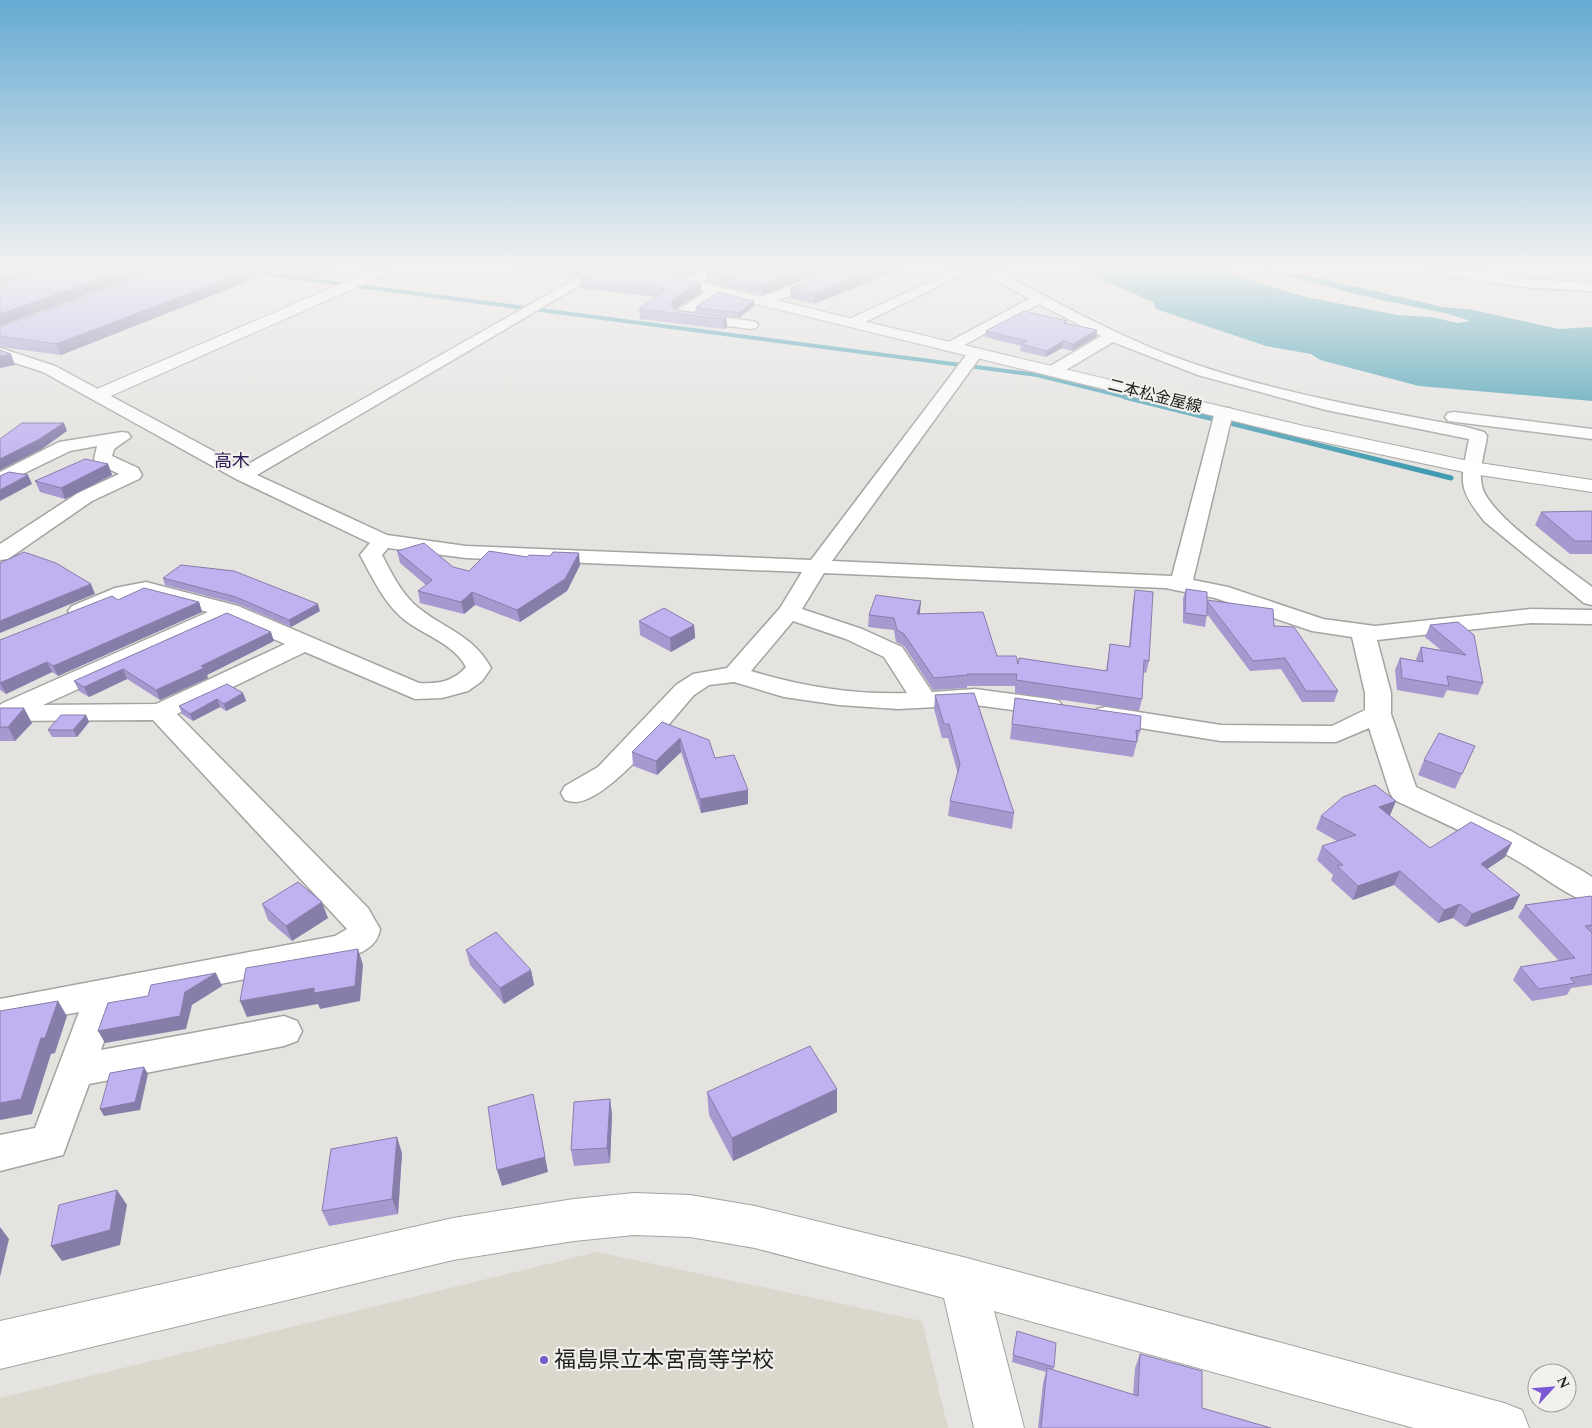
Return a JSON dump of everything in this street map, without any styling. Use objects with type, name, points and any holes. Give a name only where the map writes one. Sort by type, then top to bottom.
[{"type":"main road","points":[[98,396],[232,337]]},
{"type":"main road","name":"二本松金屋線","points":[[908,337],[950,347],[968,361],[1052,371],[1223,417],[1473,468],[1592,486]]},
{"type":"main road","points":[[0,1344],[453,1239],[574,1220],[634,1214],[690,1216],[755,1227],[963,1280],[1504,1428]]},
{"type":"main road","points":[[963,1280],[1000,1428]]},
{"type":"street","points":[[243,475],[485,337]]},
{"type":"street","points":[[950,347],[969,337]]},
{"type":"street","points":[[1052,371],[1111,337]]},
{"type":"street","points":[[1114,337],[1204,372],[1250,386],[1326,405],[1478,436],[1473,468],[1469,479],[1471,488],[1492,518],[1592,598]]},
{"type":"street","points":[[1150,337],[1173,348],[1260,376],[1338,395],[1428,413],[1530,428],[1592,434]]},
{"type":"street","points":[[0,354],[40,366],[243,475],[383,541],[466,552],[1149,580],[1220,592],[1320,626],[1375,634],[1424,630],[1532,616],[1592,617]]},
{"type":"street","points":[[735,674],[789,612],[817,566],[968,361]]},
{"type":"street","points":[[8,371],[40,366]]},
{"type":"street","points":[[1181,584],[1223,417]]},
{"type":"street","points":[[0,479],[66,446],[162,431]]},
{"type":"street","points":[[0,554],[85,497],[132,474],[103,459],[104,449],[107,444],[120,438]]},
{"type":"street","points":[[60,619],[123,593],[146,589],[230,610],[415,691],[438,692],[457,687],[471,678],[479,668],[474,655],[429,627],[405,608],[384,579],[371,555],[383,541]]},
{"type":"street","points":[[1,713],[230,610]]},
{"type":"street","points":[[789,612],[854,634],[893,652],[924,698]]},
{"type":"street","points":[[1363,632],[1378,693],[1378,714],[1404,793],[1482,829],[1558,869],[1592,893]]},
{"type":"street","points":[[1,713],[160,712],[306,643]]},
{"type":"street","points":[[575,793],[608,773],[685,690],[702,679],[735,674],[784,689],[839,697],[898,701],[924,698],[975,697],[1220,733],[1336,734],[1378,714]]},
{"type":"street","points":[[0,1013],[338,948],[361,937],[364,924],[160,712]]},
{"type":"street","points":[[0,1153],[49,1143],[103,994]]},
{"type":"street","points":[[75,1071],[284,1032]]},
{"type":"shaded area","name":"福島県立本宮高等学校","points":[[597,1252],[922,1321],[948,1428],[0,1428],[0,1398]]},
{"type":"water","points":[[1238,337],[1592,337],[1592,401],[1419,386],[1320,360],[1311,354],[1266,346]]},
{"type":"building","points":[[4,337],[75,337],[56,344]]},
{"type":"building","points":[[1009,337],[1086,337],[1073,344],[1063,341],[1047,351],[1021,344],[1027,341]]},
{"type":"building","points":[[0,350],[11,354],[0,356]]},
{"type":"building","points":[[22,423],[64,423],[38,440],[0,459],[0,439]]},
{"type":"building","points":[[85,459],[108,464],[61,488],[35,481]]},
{"type":"building","points":[[9,472],[28,475],[0,490],[0,476]]},
{"type":"building","points":[[1592,511],[1592,541],[1575,541],[1541,512]]},
{"type":"building","points":[[424,543],[453,567],[469,571],[489,551],[527,557],[529,555],[550,556],[553,552],[579,553],[565,579],[517,610],[472,592],[461,602],[418,591],[432,580],[397,551]]},
{"type":"building","points":[[24,552],[56,563],[91,584],[0,621],[0,563]]},
{"type":"building","points":[[181,565],[234,571],[318,604],[289,620],[236,597],[163,578]]},
{"type":"building","points":[[144,588],[199,602],[53,666],[47,662],[0,683],[0,640],[112,596],[118,600]]},
{"type":"building","points":[[1186,589],[1207,592],[1207,600],[1273,609],[1274,626],[1294,627],[1338,691],[1306,691],[1285,658],[1253,661],[1207,601],[1207,616],[1185,613]]},
{"type":"building","points":[[1135,590],[1153,592],[1149,661],[1144,660],[1142,699],[1016,680],[1017,674],[967,674],[934,678],[904,634],[897,630],[894,618],[869,615],[876,595],[921,601],[917,614],[983,612],[997,656],[1016,656],[1018,664],[1019,658],[1107,671],[1110,644],[1130,647]]},
{"type":"building","points":[[664,608],[694,625],[670,638],[639,621]]},
{"type":"building","points":[[227,613],[271,632],[201,666],[204,668],[156,690],[123,669],[84,687],[74,681]]},
{"type":"building","points":[[1458,622],[1474,635],[1483,683],[1447,676],[1449,686],[1402,678],[1400,658],[1423,662],[1421,647],[1466,655],[1430,625]]},
{"type":"building","points":[[227,684],[243,693],[224,704],[217,699],[190,714],[179,706]]},
{"type":"building","points":[[974,693],[1014,813],[950,801],[960,764],[949,724],[944,724],[935,695]]},
{"type":"building","points":[[1015,698],[1141,716],[1140,731],[1136,730],[1137,742],[1012,724]]},
{"type":"building","points":[[0,708],[24,708],[8,727],[0,727]]},
{"type":"building","points":[[61,715],[86,715],[73,730],[48,730]]},
{"type":"building","points":[[662,722],[709,740],[715,758],[734,755],[748,790],[700,799],[680,738],[656,761],[632,752]]},
{"type":"building","points":[[1439,733],[1475,746],[1462,774],[1424,760]]},
{"type":"building","points":[[1375,785],[1396,801],[1379,807],[1430,848],[1471,822],[1512,843],[1481,864],[1520,895],[1472,914],[1460,904],[1444,910],[1400,871],[1358,886],[1337,866],[1343,865],[1322,846],[1356,835],[1321,816],[1343,797]]},
{"type":"building","points":[[298,882],[322,902],[286,926],[262,904]]},
{"type":"building","points":[[1591,896],[1592,925],[1585,926],[1592,933],[1592,974],[1570,978],[1575,983],[1539,989],[1520,967],[1575,958],[1525,905]]},
{"type":"building","points":[[496,932],[531,970],[500,988],[466,950]]},
{"type":"building","points":[[358,949],[355,986],[314,993],[314,988],[240,1001],[246,968]]},
{"type":"building","points":[[216,973],[185,992],[180,1016],[98,1031],[108,1003],[148,996],[151,985]]},
{"type":"building","points":[[58,1001],[45,1038],[41,1038],[21,1099],[0,1103],[0,1011]]},
{"type":"building","points":[[810,1046],[837,1089],[732,1138],[707,1092]]},
{"type":"building","points":[[144,1067],[135,1102],[100,1109],[110,1073]]},
{"type":"building","points":[[533,1094],[545,1157],[497,1170],[488,1107]]},
{"type":"building","points":[[610,1099],[607,1148],[571,1150],[574,1102]]},
{"type":"building","points":[[397,1137],[392,1199],[322,1211],[331,1149]]},
{"type":"building","points":[[117,1190],[110,1230],[51,1246],[59,1205]]},
{"type":"building","points":[[1017,1331],[1056,1343],[1054,1367],[1013,1355]]},
{"type":"building","points":[[1140,1354],[1202,1371],[1202,1408],[1271,1428],[1041,1428],[1047,1368],[1138,1396]]},
{"type":"waterway","points":[[744,337],[1037,375],[1130,398]]},
{"type":"waterway","points":[[1125,397],[1451,478]]},
{"type":"place","name":"福島県立本宮高等学校","points":[[544,1360]]},
{"type":"district","name":"高木","points":[[232,461]]}]
